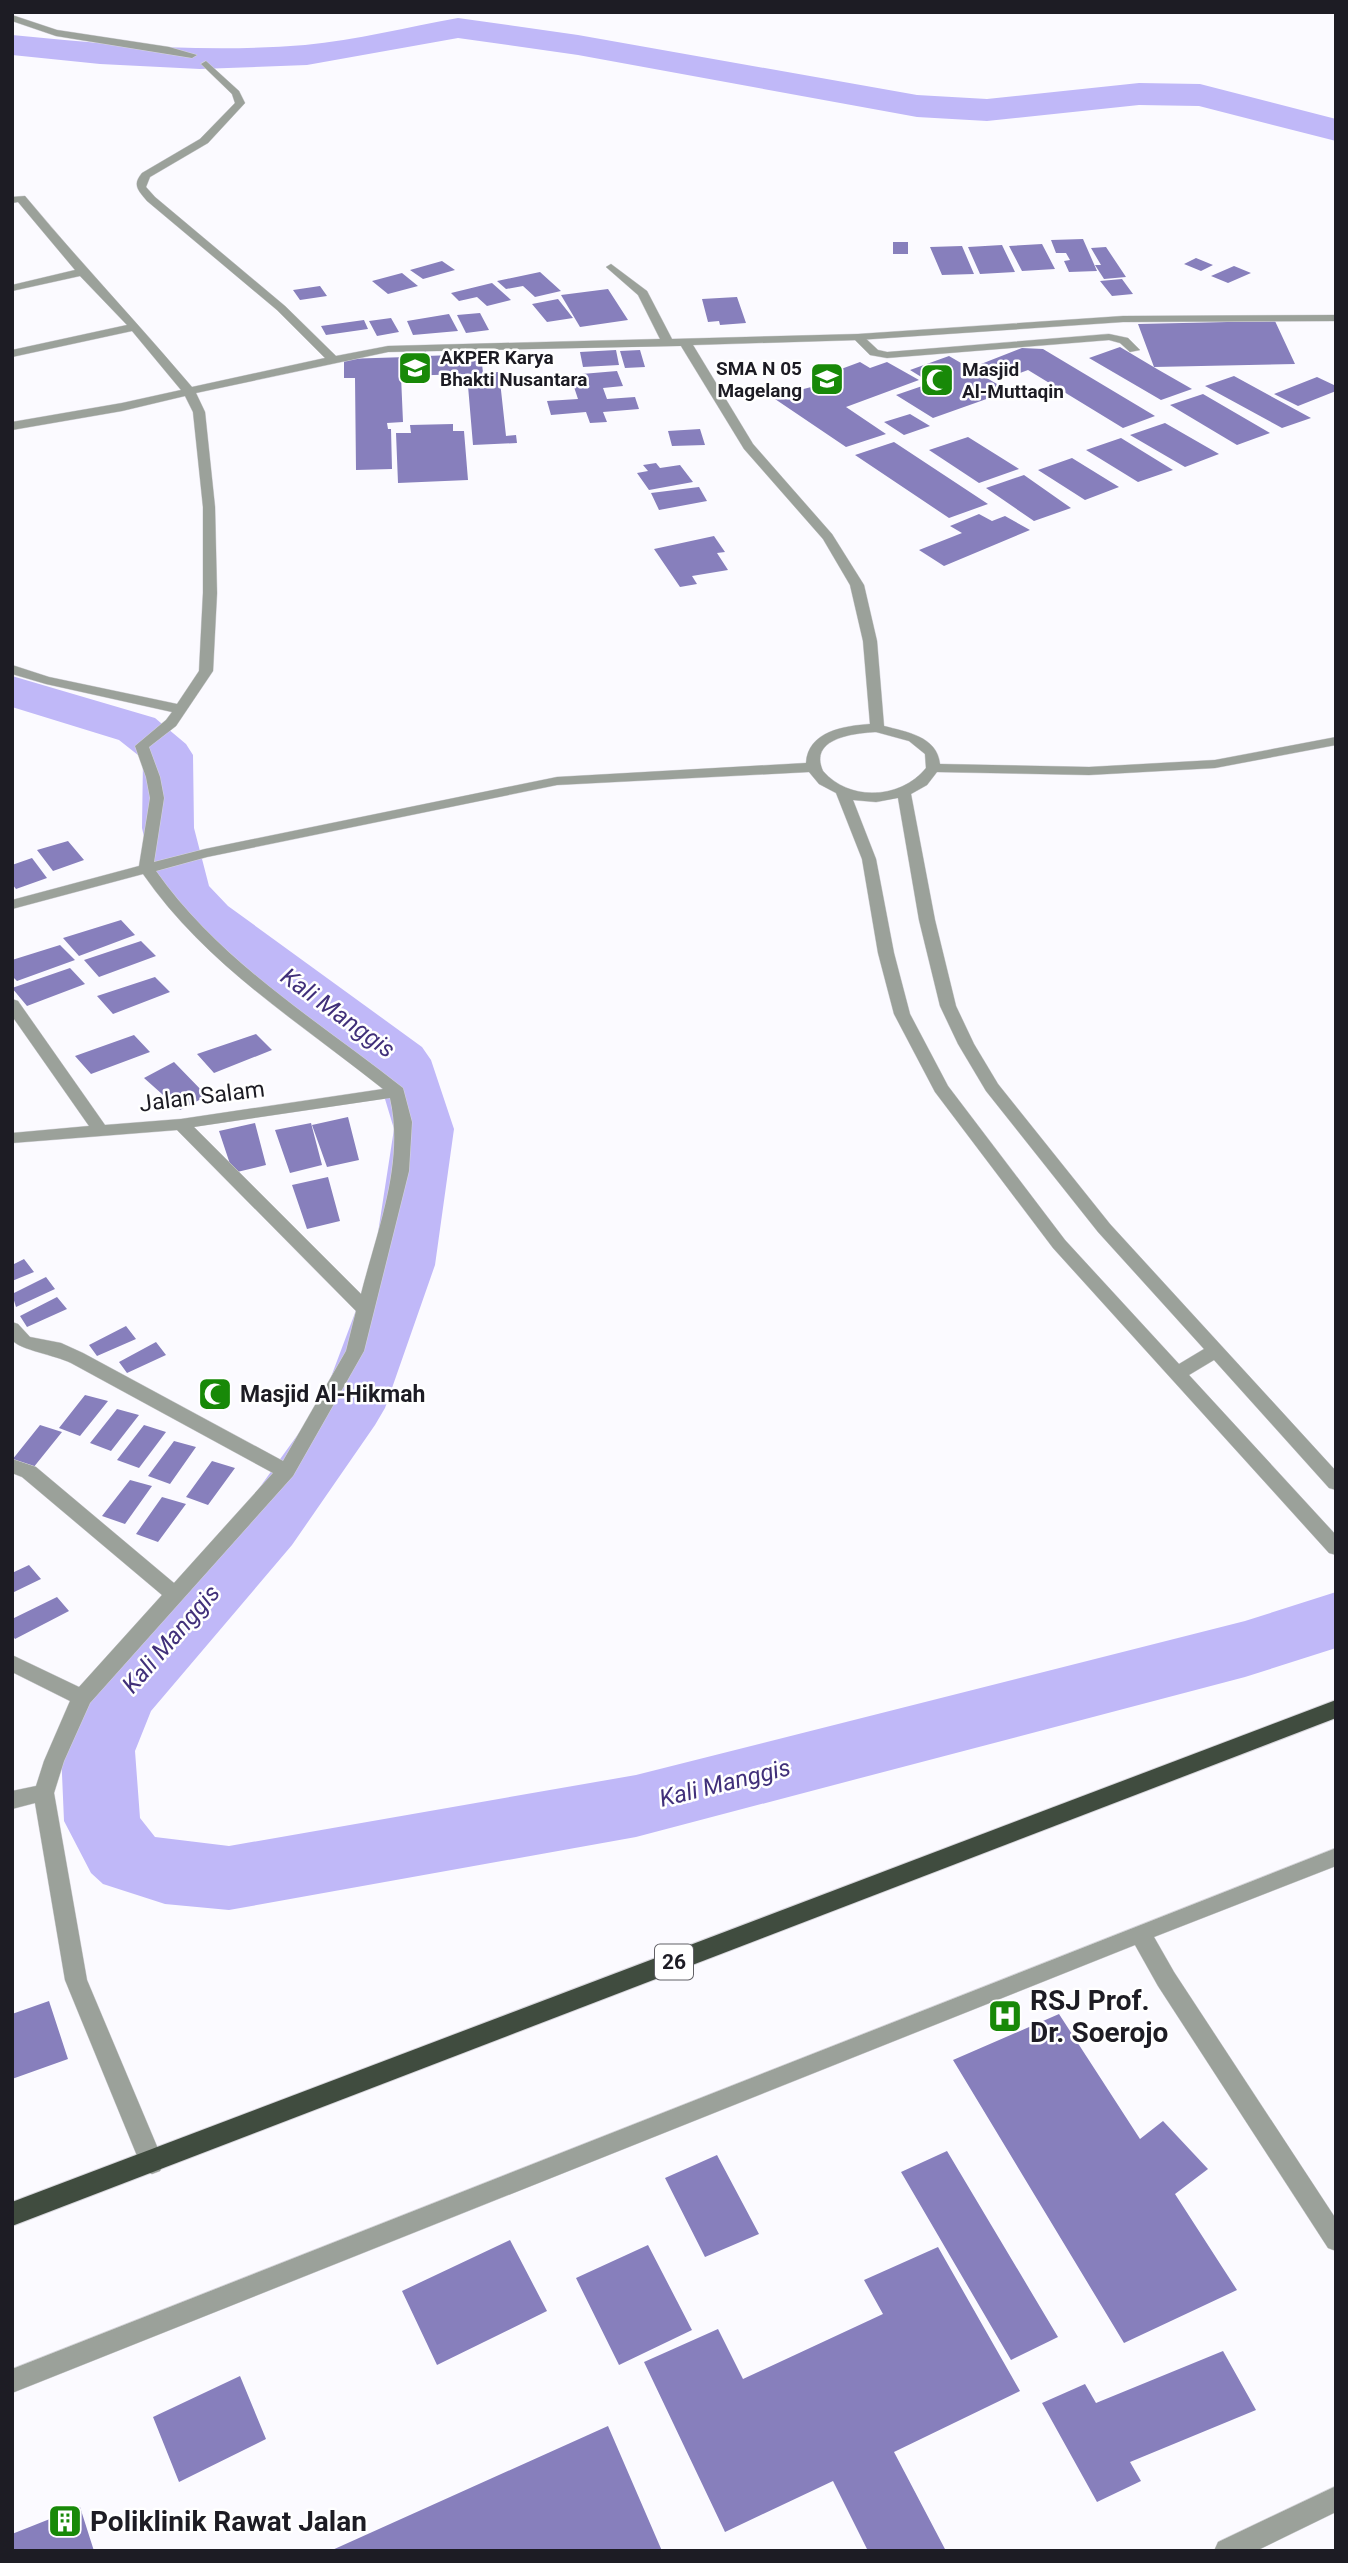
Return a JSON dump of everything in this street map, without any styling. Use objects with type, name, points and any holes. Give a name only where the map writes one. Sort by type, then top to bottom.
[{"type":"highway","name":"26","points":[[12,2214],[1336,1709]]},
{"type":"street","points":[[12,18],[67,36],[161,48],[192,55]]},
{"type":"street","points":[[206,64],[236,93],[240,103],[216,131],[146,175],[141,181],[141,187],[151,200],[281,307],[332,359]]},
{"type":"street","points":[[12,200],[21,198],[82,272],[135,327],[190,393],[199,412],[209,507],[210,593],[206,671],[171,723],[142,746],[142,759],[153,777],[156,797],[151,865],[177,910],[224,957],[397,1092],[404,1122],[401,1171],[355,1351],[286,1471],[82,1698],[54,1760],[44,1794],[76,1980],[152,2162]]},
{"type":"street","points":[[611,267],[643,293],[667,343]]},
{"type":"street","points":[[12,288],[82,272]]},
{"type":"street","points":[[12,426],[190,393],[332,359],[388,349],[858,337],[1123,319],[1334,318]]},
{"type":"street","points":[[12,354],[135,327]]},
{"type":"street","points":[[858,337],[874,352],[887,355],[1109,337],[1124,340],[1134,350]]},
{"type":"street","points":[[685,342],[748,446],[828,537],[857,585],[870,641],[877,729]]},
{"type":"street","points":[[12,669],[46,680],[179,709]]},
{"type":"street","points":[[859,729],[877,729],[912,738],[925,746],[933,757],[934,768],[929,778],[904,793],[873,797],[842,791],[828,784],[813,767],[813,756],[828,738],[859,729]]},
{"type":"street","points":[[934,768],[1089,771],[1215,764],[1336,741]]},
{"type":"street","points":[[12,905],[151,865],[483,794],[557,781],[813,767]]},
{"type":"street","points":[[842,791],[869,859],[886,953],[902,1014],[942,1088],[1059,1244],[1336,1548]]},
{"type":"street","points":[[904,793],[927,920],[948,1006],[966,1044],[992,1087],[1104,1228],[1336,1483]]},
{"type":"street","points":[[14,1010],[100,1130]]},
{"type":"street","name":"Jalan Salam","points":[[12,1138],[181,1124],[397,1092]]},
{"type":"street","points":[[181,1124],[364,1308]]},
{"type":"street","points":[[16,1339],[55,1348],[77,1358],[286,1471]]},
{"type":"street","points":[[1175,1374],[1214,1352]]},
{"type":"street","points":[[12,1466],[29,1472],[174,1594]]},
{"type":"street","points":[[12,1663],[82,1698]]},
{"type":"street","points":[[12,1800],[44,1794]]},
{"type":"street","points":[[12,2381],[1336,1857]]},
{"type":"street","points":[[1140,1933],[1166,1979],[1336,2239]]},
{"type":"street","points":[[1227,2551],[1336,2499]]},
{"type":"building","points":[[1083,239],[1097,271],[1069,272],[1064,261],[1070,260],[1066,253],[1056,253],[1051,240]]},
{"type":"building","points":[[893,242],[908,242],[908,254],[893,254]]},
{"type":"building","points":[[1042,244],[1055,269],[1022,271],[1009,246]]},
{"type":"building","points":[[1002,245],[1015,272],[980,274],[968,247]]},
{"type":"building","points":[[962,246],[974,274],[942,275],[930,247]]},
{"type":"building","points":[[1106,247],[1126,277],[1104,279],[1095,265],[1101,265],[1091,248]]},
{"type":"building","points":[[1196,258],[1213,265],[1201,271],[1184,264]]},
{"type":"building","points":[[442,261],[455,270],[423,279],[410,270]]},
{"type":"building","points":[[1234,266],[1251,273],[1228,283],[1211,276]]},
{"type":"building","points":[[540,272],[561,291],[535,297],[523,286],[506,289],[497,281]]},
{"type":"building","points":[[402,273],[418,286],[388,294],[372,281]]},
{"type":"building","points":[[1122,279],[1133,294],[1112,296],[1100,281]]},
{"type":"building","points":[[492,283],[511,300],[487,306],[477,297],[459,301],[451,293]]},
{"type":"building","points":[[320,286],[327,296],[300,300],[293,290]]},
{"type":"building","points":[[608,289],[628,320],[580,327],[561,295]]},
{"type":"building","points":[[737,297],[746,323],[720,325],[719,321],[708,322],[702,299]]},
{"type":"building","points":[[558,299],[573,318],[547,322],[532,304]]},
{"type":"building","points":[[480,313],[489,330],[466,333],[457,315]]},
{"type":"building","points":[[449,314],[458,331],[413,335],[407,321]]},
{"type":"building","points":[[391,318],[399,332],[377,336],[369,321]]},
{"type":"building","points":[[364,320],[368,329],[326,335],[321,326]]},
{"type":"building","points":[[1275,321],[1295,364],[1154,367],[1138,324]]},
{"type":"building","points":[[1120,347],[1192,389],[1161,400],[1089,358]]},
{"type":"building","points":[[1022,348],[1043,349],[1155,416],[1123,428],[1028,370],[1007,378],[981,364]]},
{"type":"building","points":[[616,350],[619,365],[583,367],[580,352]]},
{"type":"building","points":[[640,350],[645,367],[625,368],[620,351]]},
{"type":"building","points":[[406,351],[426,351],[426,356],[481,354],[483,373],[499,372],[506,436],[516,435],[517,443],[473,445],[467,374],[401,376],[403,422],[387,423],[388,429],[391,429],[392,469],[356,470],[355,378],[344,378],[344,359],[407,357]]},
{"type":"building","points":[[949,356],[1009,391],[933,418],[896,395],[931,383],[910,370]]},
{"type":"building","points":[[860,362],[870,368],[887,362],[919,380],[846,407],[886,434],[846,447],[772,397],[835,381],[825,375]]},
{"type":"building","points":[[617,371],[623,386],[603,388],[607,399],[635,397],[639,409],[603,412],[607,422],[590,423],[586,412],[551,415],[547,401],[578,399],[570,375]]},
{"type":"building","points":[[1234,376],[1311,418],[1282,428],[1205,386]]},
{"type":"building","points":[[1317,377],[1336,386],[1336,391],[1298,406],[1274,394]]},
{"type":"building","points":[[1203,394],[1270,433],[1237,445],[1170,405]]},
{"type":"building","points":[[910,414],[930,426],[904,435],[884,422]]},
{"type":"building","points":[[1165,423],[1219,454],[1185,467],[1130,435]]},
{"type":"building","points":[[453,424],[453,431],[464,431],[468,480],[398,483],[396,433],[411,433],[410,425]]},
{"type":"building","points":[[700,429],[705,445],[672,446],[668,431]]},
{"type":"building","points":[[968,437],[1019,469],[979,483],[929,450]]},
{"type":"building","points":[[1121,438],[1173,470],[1138,482],[1086,450]]},
{"type":"building","points":[[894,442],[988,504],[949,518],[855,455]]},
{"type":"building","points":[[1072,458],[1119,487],[1085,500],[1038,470]]},
{"type":"building","points":[[656,463],[660,468],[680,465],[693,482],[649,490],[637,473],[648,471],[643,465]]},
{"type":"building","points":[[1024,475],[1071,508],[1034,521],[986,488]]},
{"type":"building","points":[[699,487],[707,501],[659,510],[651,493]]},
{"type":"building","points":[[979,514],[992,521],[1005,516],[1030,530],[944,566],[919,550],[962,533],[950,526]]},
{"type":"building","points":[[714,536],[725,552],[717,553],[728,570],[692,576],[697,584],[680,587],[654,549]]},
{"type":"building","points":[[68,841],[84,860],[53,871],[37,850]]},
{"type":"building","points":[[32,858],[47,878],[16,889],[12,884],[12,865]]},
{"type":"building","points":[[121,920],[135,935],[79,956],[63,938]]},
{"type":"building","points":[[141,941],[156,956],[99,977],[84,960]]},
{"type":"building","points":[[60,945],[75,960],[17,981],[12,976],[12,960]]},
{"type":"building","points":[[70,968],[85,984],[27,1006],[12,988]]},
{"type":"building","points":[[155,977],[170,992],[113,1014],[97,996]]},
{"type":"building","points":[[256,1034],[272,1050],[214,1073],[197,1054]]},
{"type":"building","points":[[134,1035],[150,1052],[91,1074],[75,1056]]},
{"type":"building","points":[[174,1062],[207,1096],[180,1110],[144,1078]]},
{"type":"building","points":[[348,1117],[359,1160],[327,1167],[312,1125]]},
{"type":"building","points":[[255,1123],[266,1165],[233,1173],[219,1131]]},
{"type":"building","points":[[311,1123],[322,1165],[290,1173],[275,1130]]},
{"type":"building","points":[[328,1177],[340,1221],[307,1229],[292,1185]]},
{"type":"building","points":[[24,1259],[34,1272],[12,1281],[12,1265]]},
{"type":"building","points":[[46,1277],[55,1289],[16,1307],[12,1294]]},
{"type":"building","points":[[57,1297],[67,1309],[27,1327],[20,1316]]},
{"type":"building","points":[[126,1326],[136,1339],[97,1356],[89,1345]]},
{"type":"building","points":[[156,1342],[166,1355],[127,1373],[119,1362]]},
{"type":"building","points":[[85,1395],[108,1401],[80,1436],[59,1428]]},
{"type":"building","points":[[117,1409],[139,1415],[111,1451],[90,1443]]},
{"type":"building","points":[[40,1425],[62,1432],[33,1468],[12,1460]]},
{"type":"building","points":[[144,1425],[166,1432],[139,1468],[117,1460]]},
{"type":"building","points":[[174,1441],[196,1447],[170,1484],[148,1476]]},
{"type":"building","points":[[212,1461],[235,1468],[208,1505],[186,1497]]},
{"type":"building","points":[[130,1480],[152,1486],[125,1524],[102,1516]]},
{"type":"building","points":[[162,1497],[186,1504],[158,1542],[136,1534]]},
{"type":"building","points":[[29,1565],[41,1579],[12,1593],[12,1573]]},
{"type":"building","points":[[57,1597],[69,1611],[15,1639],[12,1635],[12,1619]]},
{"type":"building","points":[[49,2001],[68,2059],[12,2079],[12,2014]]},
{"type":"building","points":[[1059,2014],[1140,2139],[1163,2121],[1208,2169],[1175,2194],[1237,2290],[1124,2343],[953,2060]]},
{"type":"building","points":[[947,2151],[1058,2337],[1011,2360],[901,2172]]},
{"type":"building","points":[[717,2155],[759,2234],[705,2257],[665,2178]]},
{"type":"building","points":[[510,2240],[547,2311],[437,2365],[402,2291]]},
{"type":"building","points":[[648,2245],[692,2330],[619,2365],[576,2278]]},
{"type":"building","points":[[938,2247],[1020,2391],[894,2452],[946,2551],[868,2551],[833,2481],[725,2532],[644,2362],[718,2329],[743,2379],[883,2314],[864,2280]]},
{"type":"building","points":[[1223,2351],[1256,2410],[1130,2462],[1141,2481],[1097,2502],[1042,2403],[1085,2384],[1096,2403]]},
{"type":"building","points":[[240,2376],[266,2439],[179,2482],[153,2417]]},
{"type":"building","points":[[608,2426],[662,2551],[330,2551]]},
{"type":"building","name":"Poliklinik Rawat Jalan","points":[[80,2507],[94,2551],[12,2551],[12,2534]]},
{"type":"waterway","points":[[12,45],[100,54],[200,59],[307,55],[458,28],[578,45],[917,106],[987,110],[1139,94],[1200,95],[1336,130]]},
{"type":"waterway","name":"Kali Manggis","points":[[12,691],[137,729],[168,755],[168,828],[183,890],[209,918],[402,1060],[424,1129],[404,1265],[352,1408],[268,1527],[121,1696],[98,1751],[102,1821],[118,1850],[130,1861],[165,1872],[229,1878],[636,1806],[1245,1649],[1336,1620]]},
{"type":"place","name":"AKPER Karya Bhakti Nusantara","points":[[415,368]]},
{"type":"place","name":"SMA N 05 Magelang","points":[[827,379]]},
{"type":"place","name":"Masjid Al-Muttaqin","points":[[937,380]]},
{"type":"place","name":"Masjid Al-Hikmah","points":[[215,1394]]},
{"type":"place","name":"RSJ Prof. Dr. Soerojo","points":[[1005,2016]]},
{"type":"place","name":"Poliklinik Rawat Jalan","points":[[65,2521]]}]
